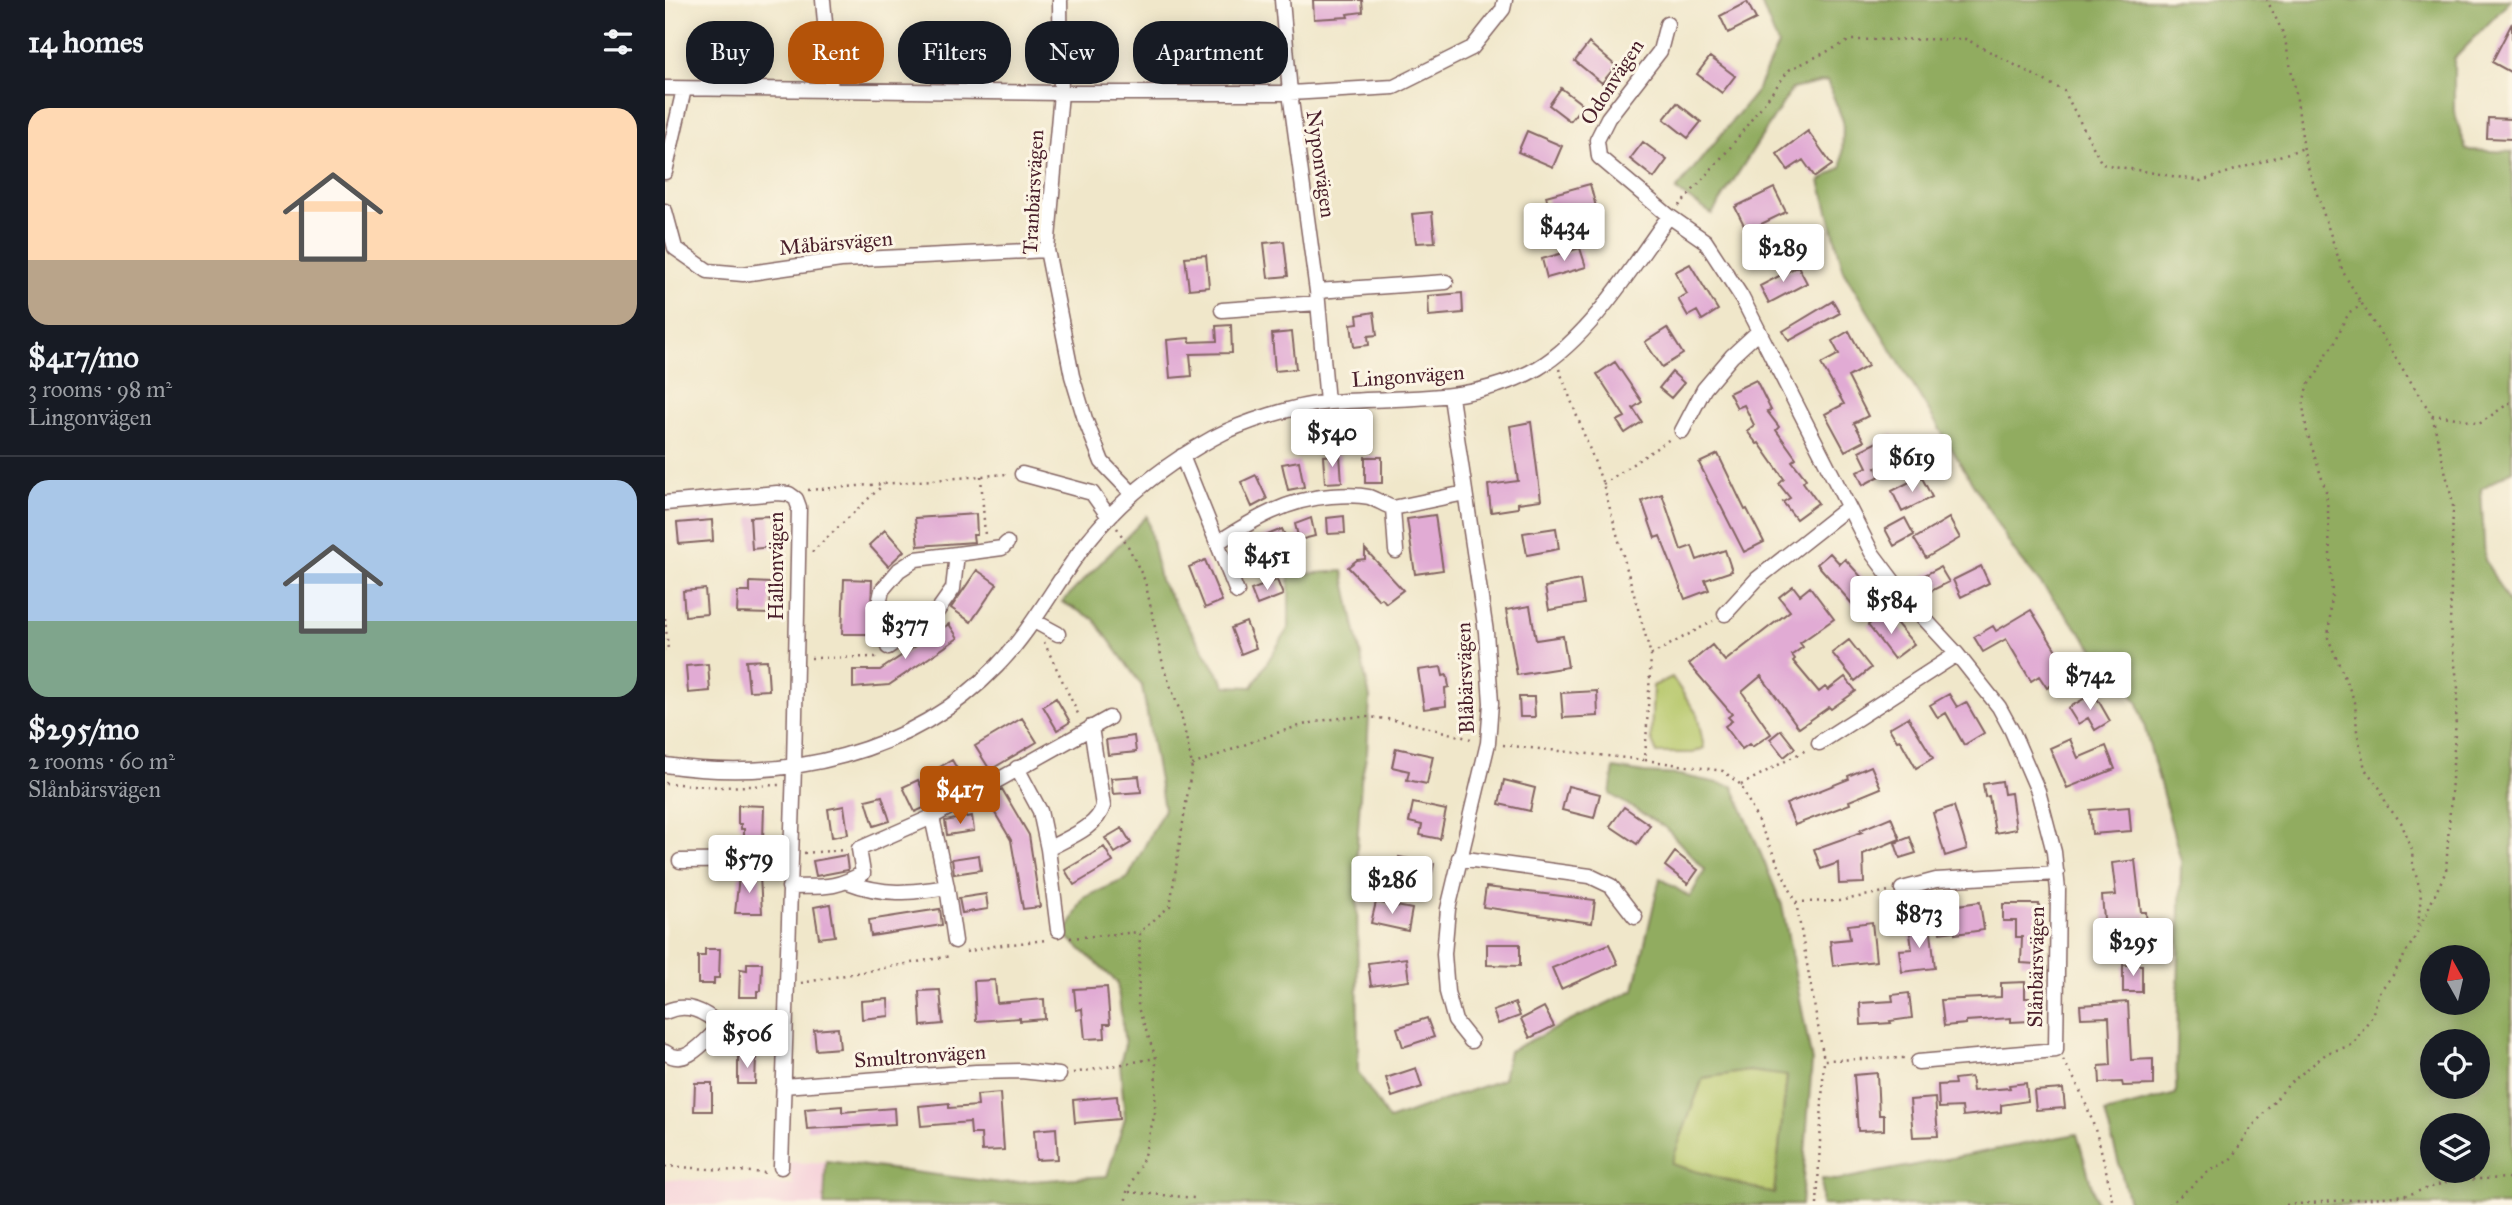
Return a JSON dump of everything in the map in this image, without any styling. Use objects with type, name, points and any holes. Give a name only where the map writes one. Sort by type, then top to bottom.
[{"type":"street","points":[[823,0],[831,90]]},
{"type":"street","name":"Tranbärsvägen","points":[[1060,0],[1061,93],[1047,250],[1072,376],[1085,419],[1102,462],[1132,493]]},
{"type":"street","name":"Nyponvägen","points":[[1282,0],[1290,93],[1318,297],[1327,402]]},
{"type":"street","points":[[665,88],[1290,93],[1394,87],[1472,48],[1503,9],[1506,0]]},
{"type":"street","name":"Odonvägen","points":[[1667,24],[1660,51],[1608,118],[1597,140],[1599,157],[1669,216]]},
{"type":"street","points":[[665,172],[684,89]]},
{"type":"street","name":"Måbärsvägen","points":[[665,211],[675,248],[708,271],[743,274],[841,260],[1047,250]]},
{"type":"street","name":"Slånbärsvägen","points":[[1669,216],[1705,241],[1741,296],[1847,508],[1879,563],[1999,708],[2025,756],[2038,791],[2055,852],[2057,873],[2056,1050],[1918,1062]]},
{"type":"street","name":"Lingonvägen","points":[[665,765],[744,771],[794,767],[852,755],[912,729],[960,699],[998,665],[1034,621],[1087,543],[1132,493],[1157,472],[1216,436],[1245,423],[1327,402],[1451,397],[1500,385],[1539,367],[1576,337],[1598,313],[1669,216]]},
{"type":"street","points":[[1222,310],[1446,282]]},
{"type":"street","points":[[1682,431],[1705,389],[1732,356],[1758,332]]},
{"type":"street","name":"Blåbärsvägen","points":[[1451,397],[1488,650],[1491,703],[1488,743],[1448,909],[1444,954],[1447,992],[1455,1021],[1471,1041]]},
{"type":"street","points":[[1182,456],[1237,592]]},
{"type":"street","points":[[1022,474],[1092,493],[1109,517]]},
{"type":"street","name":"Hallonvägen","points":[[665,503],[777,492],[789,494],[796,499],[799,507],[799,558],[794,767]]},
{"type":"street","points":[[1217,543],[1258,517],[1310,498],[1348,495],[1368,497],[1394,508],[1465,493]]},
{"type":"street","points":[[1394,508],[1396,551]]},
{"type":"street","points":[[1725,614],[1757,579],[1847,508]]},
{"type":"street","points":[[957,555],[953,589],[936,613],[888,647],[880,599],[882,590],[899,570],[916,559],[987,551],[1002,548],[1007,543]]},
{"type":"street","points":[[1034,621],[1051,635]]},
{"type":"street","points":[[1819,743],[1957,654]]},
{"type":"street","points":[[843,884],[863,873],[859,849],[932,817],[1108,719]]},
{"type":"street","points":[[1048,849],[1088,826],[1101,813],[1103,806],[1089,728]]},
{"type":"street","points":[[774,1170],[783,1086],[794,767]]},
{"type":"street","points":[[1017,768],[1041,811],[1058,935]]},
{"type":"street","points":[[932,817],[955,941]]},
{"type":"street","points":[[680,861],[790,857]]},
{"type":"street","points":[[1459,858],[1590,877],[1611,886],[1635,917]]},
{"type":"street","name":"Slånbärsvägen","points":[[1902,888],[1936,880],[2057,873]]},
{"type":"street","points":[[789,887],[843,884],[903,893],[947,887]]},
{"type":"street","points":[[665,1012],[676,1007],[693,1009],[707,1013],[721,1026]]},
{"type":"street","points":[[665,1052],[680,1059],[691,1053],[721,1026],[785,1026]]},
{"type":"street","name":"Smultronvägen","points":[[783,1086],[976,1072],[1021,1071],[1059,1076]]},
{"type":"path","points":[[2169,1205],[2208,1172],[2230,1160],[2252,1126],[2290,1083],[2327,1053],[2352,1045],[2372,1016],[2379,992],[2393,975],[2446,871],[2458,688],[2450,627],[2453,504],[2432,415],[2343,272],[2304,148],[2284,35],[2267,0]]},
{"type":"path","points":[[1669,216],[1728,149],[1789,70],[1851,40],[1966,39],[2064,91],[2102,163],[2201,181],[2304,148]]},
{"type":"path","points":[[2360,301],[2344,321],[2334,345],[2307,386],[2303,406],[2307,432],[2327,502],[2332,595],[2328,638],[2355,702],[2357,731],[2365,769],[2379,787],[2388,807],[2401,822],[2411,850],[2422,904],[2415,935]]},
{"type":"path","points":[[1554,356],[1603,484],[1651,655],[1645,760]]},
{"type":"path","points":[[2432,415],[2479,424],[2512,401]]},
{"type":"path","points":[[1603,484],[1682,431]]},
{"type":"path","points":[[804,490],[1022,474]]},
{"type":"path","points":[[981,476],[987,551]]},
{"type":"path","points":[[805,557],[884,484]]},
{"type":"path","points":[[1058,935],[1140,932],[1170,906],[1192,765],[1181,713],[1164,669],[1145,581],[1128,546],[1109,517]]},
{"type":"path","points":[[1651,655],[1725,614]]},
{"type":"path","points":[[665,618],[668,650],[665,650]]},
{"type":"path","points":[[1051,635],[1043,644],[1089,728]]},
{"type":"path","points":[[804,658],[874,657],[888,647]]},
{"type":"path","points":[[1192,765],[1307,724],[1360,717],[1396,720],[1488,743],[1723,771],[1741,785],[1795,902],[1824,1059],[1817,1205]]},
{"type":"path","points":[[1741,785],[1819,743]]},
{"type":"path","points":[[665,783],[721,787],[793,785]]},
{"type":"path","points":[[790,857],[859,849]]},
{"type":"path","points":[[1795,902],[1839,901],[1902,888]]},
{"type":"path","points":[[1125,1205],[1127,1192],[1143,1159],[1155,1113],[1156,1058],[1138,1008],[1140,932]]},
{"type":"path","points":[[787,985],[932,960],[994,946],[1046,940]]},
{"type":"path","points":[[2056,1050],[2070,1071],[2096,1132],[2113,1205]]},
{"type":"path","points":[[1059,1076],[1156,1058]]},
{"type":"path","points":[[1824,1059],[1905,1058],[1918,1062]]},
{"type":"path","points":[[665,1166],[774,1170]]},
{"type":"path","points":[[2287,1205],[2407,1195],[2453,1180],[2512,1178]]},
{"type":"path","points":[[1127,1192],[1195,1198]]},
{"type":"shaded area","points":[[826,1161],[824,1205],[665,1205],[665,1179],[793,1185],[789,1162]]},
{"type":"green space","points":[[1760,0],[2511,0],[2454,59],[2454,111],[2466,150],[2512,152],[2512,470],[2481,489],[2485,560],[2512,609],[2512,1205],[2130,1205],[2105,1113],[2176,1094],[2181,861],[2138,703],[2014,551],[1844,272],[1820,181],[1842,167],[1843,121],[1827,81],[1792,89],[1712,214],[1676,190],[1756,92],[1778,45]]},
{"type":"green space","points":[[1147,516],[1160,580],[1226,686],[1252,687],[1289,627],[1289,575],[1343,571],[1370,698],[1357,848],[1358,1072],[1389,1120],[1503,1079],[1509,1051],[1634,990],[1660,878],[1690,897],[1705,870],[1666,828],[1610,794],[1614,768],[1679,775],[1733,786],[1782,905],[1812,1062],[1801,1205],[824,1205],[826,1161],[1000,1183],[1107,1176],[1125,1118],[1120,1064],[1125,1044],[1117,982],[1065,935],[1083,898],[1128,878],[1164,809],[1142,686],[1094,619],[1062,602]],"holes":[[[1749,1071],[1787,1076],[1774,1194],[1671,1164],[1703,1078]]]},
{"type":"green space","points":[[1672,677],[1697,714],[1704,748],[1693,753],[1657,753],[1651,739],[1653,686]]},
{"type":"green space","points":[[1749,1071],[1787,1075],[1774,1194],[1670,1164],[1703,1078]]},
{"type":"green space","points":[[2077,1134],[2097,1205],[1821,1205],[1822,1179],[1837,1180]]},
{"type":"building","points":[[1313,0],[1362,0],[1363,12],[1347,14],[1348,17],[1314,19]]},
{"type":"building","points":[[1747,2],[1756,19],[1728,33],[1720,16]]},
{"type":"building","points":[[2512,23],[2512,73],[2492,62]]},
{"type":"building","points":[[1589,43],[1616,66],[1602,83],[1575,61]]},
{"type":"building","points":[[1710,57],[1735,76],[1722,93],[1697,74]]},
{"type":"building","points":[[1561,88],[1583,105],[1570,121],[1549,105]]},
{"type":"building","points":[[1677,103],[1701,122],[1688,138],[1664,119]]},
{"type":"building","points":[[2488,118],[2512,119],[2512,139],[2487,138]]},
{"type":"building","points":[[1527,131],[1562,146],[1553,167],[1518,152]]},
{"type":"building","points":[[1808,131],[1832,165],[1815,177],[1803,160],[1788,170],[1777,154]]},
{"type":"building","points":[[1643,142],[1667,160],[1654,178],[1630,159]]},
{"type":"building","points":[[1590,184],[1596,207],[1588,209],[1590,217],[1567,223],[1565,216],[1552,220],[1546,196]]},
{"type":"building","points":[[1774,188],[1786,212],[1747,231],[1735,207]]},
{"type":"building","points":[[1432,212],[1435,242],[1416,243],[1412,214]]},
{"type":"building","points":[[1284,241],[1288,276],[1268,278],[1264,243]]},
{"type":"building","points":[[1580,248],[1586,267],[1547,278],[1542,259]]},
{"type":"building","points":[[1206,255],[1209,287],[1189,289],[1185,257]]},
{"type":"building","points":[[1690,264],[1718,310],[1702,320],[1697,311],[1688,316],[1678,299],[1687,294],[1675,272]]},
{"type":"building","points":[[1798,266],[1807,283],[1769,303],[1760,286]]},
{"type":"building","points":[[1462,293],[1463,313],[1429,316],[1428,296]]},
{"type":"building","points":[[1833,301],[1840,313],[1789,341],[1783,331]]},
{"type":"building","points":[[1374,312],[1377,335],[1368,336],[1369,345],[1354,347],[1351,324],[1358,323],[1357,315]]},
{"type":"building","points":[[1231,325],[1232,353],[1190,354],[1192,376],[1170,378],[1167,340],[1189,338],[1190,342],[1217,341],[1216,326]]},
{"type":"building","points":[[1667,328],[1683,354],[1662,367],[1645,342]]},
{"type":"building","points":[[1849,331],[1868,366],[1848,377],[1868,416],[1854,423],[1864,441],[1845,451],[1825,414],[1844,404],[1821,364],[1839,354],[1832,341]]},
{"type":"building","points":[[1292,332],[1296,369],[1275,371],[1272,334]]},
{"type":"building","points":[[1615,362],[1642,402],[1633,408],[1642,422],[1625,433],[1617,421],[1625,417],[1597,374]]},
{"type":"building","points":[[1672,372],[1684,383],[1671,398],[1659,388]]},
{"type":"building","points":[[1756,380],[1771,410],[1767,411],[1779,427],[1776,430],[1796,458],[1792,461],[1806,479],[1803,482],[1818,503],[1796,519],[1783,502],[1790,498],[1779,484],[1784,479],[1759,443],[1757,444],[1747,431],[1754,425],[1744,405],[1737,408],[1729,393]]},
{"type":"building","points":[[1531,422],[1541,500],[1518,503],[1518,508],[1491,512],[1488,485],[1518,481],[1510,426]]},
{"type":"building","points":[[1893,434],[1903,454],[1876,468],[1880,476],[1863,485],[1857,472],[1867,467],[1859,451]]},
{"type":"building","points":[[1718,454],[1764,542],[1744,552],[1699,463]]},
{"type":"building","points":[[1340,455],[1342,482],[1325,483],[1323,456]]},
{"type":"building","points":[[1365,457],[1382,457],[1382,483],[1365,483]]},
{"type":"building","points":[[1299,461],[1304,487],[1288,490],[1282,464]]},
{"type":"building","points":[[1256,475],[1267,499],[1252,507],[1241,482]]},
{"type":"building","points":[[1921,476],[1932,497],[1902,512],[1892,491]]},
{"type":"building","points":[[1662,494],[1681,550],[1692,546],[1697,560],[1725,550],[1732,571],[1705,580],[1709,590],[1685,599],[1660,536],[1655,538],[1642,501]]},
{"type":"building","points":[[976,514],[977,535],[973,535],[974,542],[918,546],[915,518]]},
{"type":"building","points":[[1435,515],[1443,570],[1415,574],[1407,519]]},
{"type":"building","points":[[770,516],[772,547],[752,549],[750,517]]},
{"type":"building","points":[[1344,516],[1345,533],[1328,534],[1327,518]]},
{"type":"building","points":[[1311,518],[1315,536],[1299,540],[1295,524]]},
{"type":"building","points":[[1905,518],[1914,535],[1894,546],[1885,529]]},
{"type":"building","points":[[1949,518],[1960,538],[1926,558],[1914,539]]},
{"type":"building","points":[[712,520],[713,541],[679,544],[677,523]]},
{"type":"building","points":[[1556,528],[1559,549],[1527,555],[1523,533]]},
{"type":"building","points":[[1282,529],[1289,544],[1266,553],[1260,538]]},
{"type":"building","points":[[885,530],[904,551],[888,566],[869,545]]},
{"type":"building","points":[[1365,549],[1403,590],[1386,603],[1382,598],[1379,600],[1348,567],[1357,560],[1365,559]]},
{"type":"building","points":[[1830,553],[1840,564],[1845,559],[1873,590],[1854,606],[1817,564]]},
{"type":"building","points":[[1205,560],[1222,601],[1205,608],[1189,567]]},
{"type":"building","points":[[1981,566],[1989,583],[1961,597],[1953,580]]},
{"type":"building","points":[[1940,567],[1949,582],[1929,592],[1921,577]]},
{"type":"building","points":[[977,570],[997,584],[971,622],[951,608]]},
{"type":"building","points":[[844,579],[872,580],[870,634],[842,634]]},
{"type":"building","points":[[1277,580],[1283,595],[1257,605],[1251,590]]},
{"type":"building","points":[[1580,580],[1584,604],[1549,610],[1545,587]]},
{"type":"building","points":[[750,582],[771,583],[770,614],[737,613],[738,592],[750,592]]},
{"type":"building","points":[[1793,586],[1800,595],[1810,587],[1834,619],[1800,643],[1803,647],[1792,655],[1795,659],[1793,661],[1819,692],[1825,687],[1828,690],[1845,677],[1856,691],[1799,728],[1761,676],[1742,692],[1771,734],[1752,747],[1749,744],[1742,749],[1725,726],[1732,721],[1728,717],[1732,714],[1689,664],[1712,645],[1725,661],[1790,611],[1779,597]]},
{"type":"building","points":[[705,589],[707,614],[685,616],[683,591]]},
{"type":"building","points":[[1530,606],[1536,640],[1563,636],[1568,667],[1517,675],[1506,610]]},
{"type":"building","points":[[2031,610],[2070,673],[2047,688],[2039,676],[2031,681],[2006,639],[1983,652],[1974,637],[1993,626],[1996,631]]},
{"type":"building","points":[[1885,613],[1914,644],[1894,659],[1868,625]]},
{"type":"building","points":[[1246,622],[1256,648],[1241,654],[1231,628]]},
{"type":"building","points":[[949,624],[958,638],[889,685],[853,688],[853,670],[880,670]]},
{"type":"building","points":[[1849,640],[1871,668],[1855,681],[1832,653]]},
{"type":"building","points":[[767,660],[769,690],[749,691],[746,661]]},
{"type":"building","points":[[708,664],[710,691],[688,693],[686,666]]},
{"type":"building","points":[[2090,665],[2096,675],[2083,682],[2078,672]]},
{"type":"building","points":[[1441,667],[1443,676],[1447,675],[1449,687],[1445,688],[1446,706],[1424,709],[1418,670]]},
{"type":"building","points":[[1597,691],[1598,716],[1563,718],[1561,693]]},
{"type":"building","points":[[2094,693],[2110,721],[2095,730],[2088,718],[2078,724],[2068,708]]},
{"type":"building","points":[[1949,694],[1957,707],[1966,702],[1984,733],[1964,745],[1946,713],[1938,718],[1930,705]]},
{"type":"building","points":[[1519,697],[1534,697],[1535,717],[1520,717]]},
{"type":"building","points":[[1056,698],[1070,722],[1057,730],[1043,706]]},
{"type":"building","points":[[1908,717],[1933,758],[1916,768],[1900,740],[1897,741],[1889,728]]},
{"type":"building","points":[[1022,718],[1037,742],[990,770],[975,746]]},
{"type":"building","points":[[1781,730],[1795,748],[1784,757],[1770,739]]},
{"type":"building","points":[[1134,736],[1136,752],[1108,755],[1106,740]]},
{"type":"building","points":[[2070,739],[2078,758],[2106,746],[2115,769],[2067,788],[2050,748]]},
{"type":"building","points":[[1396,748],[1433,756],[1427,784],[1407,780],[1409,771],[1392,767]]},
{"type":"building","points":[[952,760],[966,784],[952,792],[938,768]]},
{"type":"building","points":[[1871,766],[1881,788],[1849,801],[1850,804],[1795,825],[1786,804],[1849,779],[1848,776]]},
{"type":"building","points":[[1139,776],[1141,792],[1113,794],[1111,778]]},
{"type":"building","points":[[918,780],[930,805],[915,812],[903,787]]},
{"type":"building","points":[[1504,780],[1535,788],[1530,811],[1499,804]]},
{"type":"building","points":[[2002,781],[2004,794],[2011,793],[2016,829],[1995,833],[1989,796],[1985,797],[1983,784]]},
{"type":"building","points":[[1568,786],[1600,794],[1594,818],[1562,810]]},
{"type":"building","points":[[1002,789],[1029,835],[1040,907],[1023,909],[1011,840],[986,798]]},
{"type":"building","points":[[882,796],[890,821],[874,826],[866,800]]},
{"type":"building","points":[[1413,803],[1446,810],[1440,839],[1420,835],[1422,825],[1409,822]]},
{"type":"building","points":[[738,805],[764,806],[763,840],[744,839],[744,829],[738,824]]},
{"type":"building","points":[[844,806],[848,834],[832,837],[828,809]]},
{"type":"building","points":[[1954,806],[1967,849],[1945,856],[1933,813]]},
{"type":"building","points":[[1624,807],[1650,825],[1637,844],[1610,826]]},
{"type":"building","points":[[2129,807],[2131,831],[2092,834],[2090,810]]},
{"type":"building","points":[[972,816],[974,831],[947,835],[945,821]]},
{"type":"building","points":[[1891,817],[1900,839],[1863,854],[1864,883],[1839,884],[1838,863],[1821,869],[1814,849],[1862,832],[1860,830]]},
{"type":"building","points":[[1122,828],[1131,843],[1115,853],[1105,838]]},
{"type":"building","points":[[1910,837],[1916,853],[1900,858],[1895,843]]},
{"type":"building","points":[[1104,847],[1113,862],[1074,885],[1065,870]]},
{"type":"building","points":[[1675,852],[1698,870],[1688,884],[1665,866]]},
{"type":"building","points":[[846,855],[848,870],[816,876],[813,861]]},
{"type":"building","points":[[979,855],[981,870],[954,874],[952,859]]},
{"type":"building","points":[[1399,857],[1434,864],[1428,891],[1408,887],[1409,880],[1395,877]]},
{"type":"building","points":[[2135,860],[2141,912],[2146,912],[2148,939],[2106,942],[2102,896],[2116,895],[2112,863]]},
{"type":"building","points":[[739,876],[760,876],[762,913],[735,913]]},
{"type":"building","points":[[1486,887],[1595,900],[1592,923],[1483,907]]},
{"type":"building","points":[[986,894],[988,909],[962,913],[959,898]]},
{"type":"building","points":[[1376,902],[1412,909],[1408,931],[1371,923]]},
{"type":"building","points":[[1980,902],[1984,930],[1940,933],[1936,908]]},
{"type":"building","points":[[830,904],[835,936],[819,938],[814,907]]},
{"type":"building","points":[[2003,904],[2039,904],[2036,964],[2021,963],[2022,937],[2016,937],[2016,921],[2003,921]]},
{"type":"building","points":[[940,909],[942,925],[871,936],[869,920]]},
{"type":"building","points":[[1872,922],[1876,961],[1833,966],[1830,941],[1850,939],[1848,925]]},
{"type":"building","points":[[1930,923],[1935,968],[1902,972],[1899,950],[1912,949],[1909,926]]},
{"type":"building","points":[[1487,944],[1520,944],[1520,966],[1487,965]]},
{"type":"building","points":[[1609,944],[1618,964],[1561,989],[1552,968]]},
{"type":"building","points":[[705,949],[720,949],[719,978],[714,978],[714,984],[698,984],[698,956],[705,956]]},
{"type":"building","points":[[1406,958],[1409,981],[1371,986],[1368,963]]},
{"type":"building","points":[[747,963],[762,963],[761,991],[757,991],[757,997],[739,997],[740,969],[747,970]]},
{"type":"building","points":[[2123,965],[2142,965],[2142,992],[2123,992]]},
{"type":"building","points":[[995,980],[997,1003],[1044,999],[1045,1019],[976,1021],[974,981]]},
{"type":"building","points":[[2025,982],[2030,1021],[2011,1022],[2011,1018],[1966,1021],[1966,1024],[1944,1026],[1941,1000],[2001,997],[2001,983]]},
{"type":"building","points":[[1107,987],[1110,1024],[1104,1024],[1105,1038],[1085,1039],[1082,1009],[1076,1010],[1074,989]]},
{"type":"building","points":[[940,990],[943,1024],[921,1026],[919,991]]},
{"type":"building","points":[[1909,993],[1912,1018],[1861,1025],[1860,1003],[1893,1001],[1892,995]]},
{"type":"building","points":[[888,999],[889,1016],[862,1019],[861,1001]]},
{"type":"building","points":[[2128,1002],[2131,1060],[2153,1059],[2153,1085],[2123,1086],[2122,1082],[2100,1083],[2099,1066],[2111,1065],[2109,1017],[2081,1018],[2080,1005]]},
{"type":"building","points":[[1515,1003],[1520,1016],[1498,1024],[1493,1011]]},
{"type":"building","points":[[1544,1007],[1554,1026],[1530,1038],[1521,1019]]},
{"type":"building","points":[[1427,1018],[1434,1037],[1403,1047],[1397,1028]]},
{"type":"building","points":[[838,1028],[840,1048],[816,1050],[814,1030]]},
{"type":"building","points":[[738,1056],[756,1057],[755,1084],[738,1084]]},
{"type":"building","points":[[1416,1068],[1422,1087],[1392,1097],[1386,1078]]},
{"type":"building","points":[[1877,1073],[1879,1115],[1884,1115],[1884,1130],[1858,1131],[1854,1075]]},
{"type":"building","points":[[1971,1077],[1973,1091],[2010,1088],[2009,1085],[2026,1083],[2028,1101],[2001,1105],[2001,1112],[1963,1116],[1962,1107],[1939,1108],[1938,1085],[1955,1084],[1954,1079]]},
{"type":"building","points":[[695,1083],[712,1083],[712,1111],[694,1111]]},
{"type":"building","points":[[2063,1089],[2065,1108],[2036,1110],[2034,1091]]},
{"type":"building","points":[[1000,1093],[1004,1150],[982,1151],[981,1134],[971,1134],[970,1122],[921,1126],[919,1106],[949,1103],[949,1108],[978,1106],[977,1095]]},
{"type":"building","points":[[1117,1096],[1119,1119],[1075,1123],[1073,1100]]},
{"type":"building","points":[[1935,1098],[1938,1136],[1913,1137],[1910,1100]]},
{"type":"building","points":[[842,1106],[842,1112],[894,1108],[895,1124],[807,1129],[805,1109]]},
{"type":"building","points":[[1056,1128],[1058,1159],[1036,1160],[1034,1130]]}]
